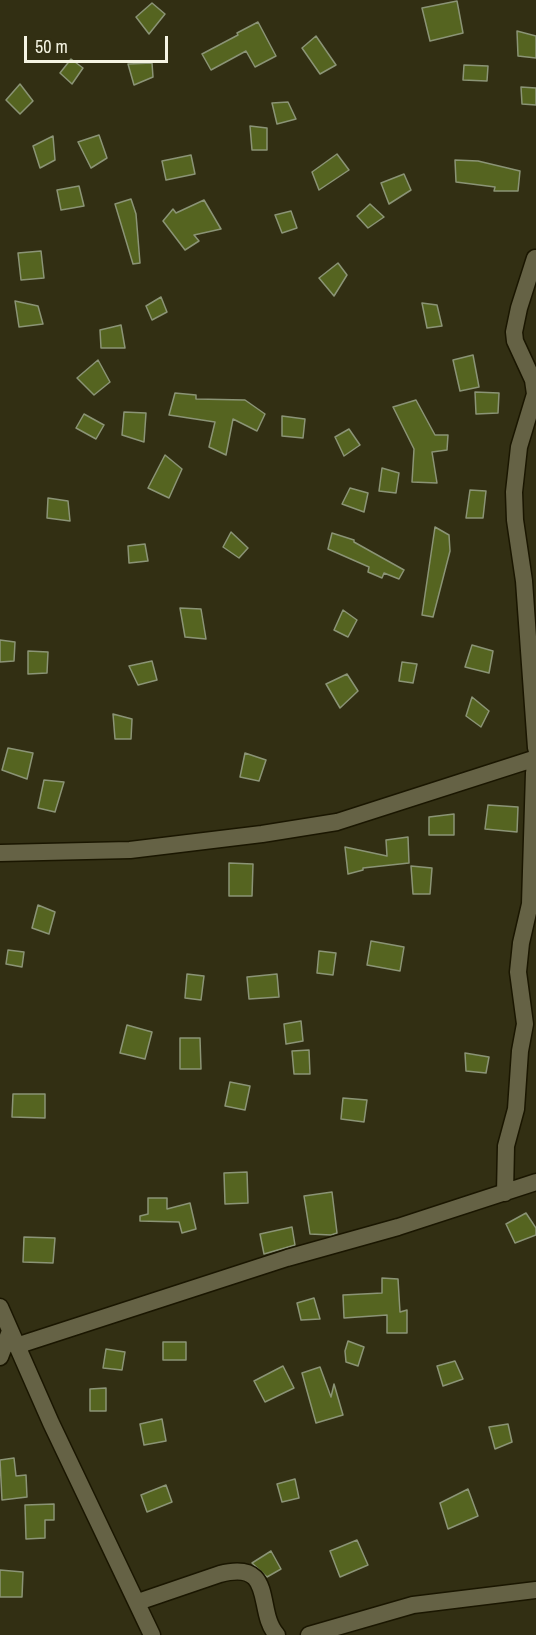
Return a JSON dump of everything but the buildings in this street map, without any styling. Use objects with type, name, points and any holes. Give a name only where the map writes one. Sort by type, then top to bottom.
[{"type":"street","points":[[536,258],[513,332],[533,380],[535,394],[519,447],[514,492],[515,520],[524,581],[536,748]]},
{"type":"street","points":[[0,853],[130,850],[262,834],[337,822],[536,760],[530,904],[521,943],[518,972],[525,1024],[520,1051],[516,1109],[506,1146],[505,1193]]},
{"type":"street","points":[[0,1357],[13,1339],[398,1227],[536,1182]]},
{"type":"street","points":[[0,1307],[51,1423],[152,1635]]},
{"type":"street","points":[[138,1602],[220,1574],[232,1571],[246,1572],[257,1580],[264,1594],[272,1630],[278,1635]]},
{"type":"street","points":[[309,1635],[413,1605],[536,1590]]}]
